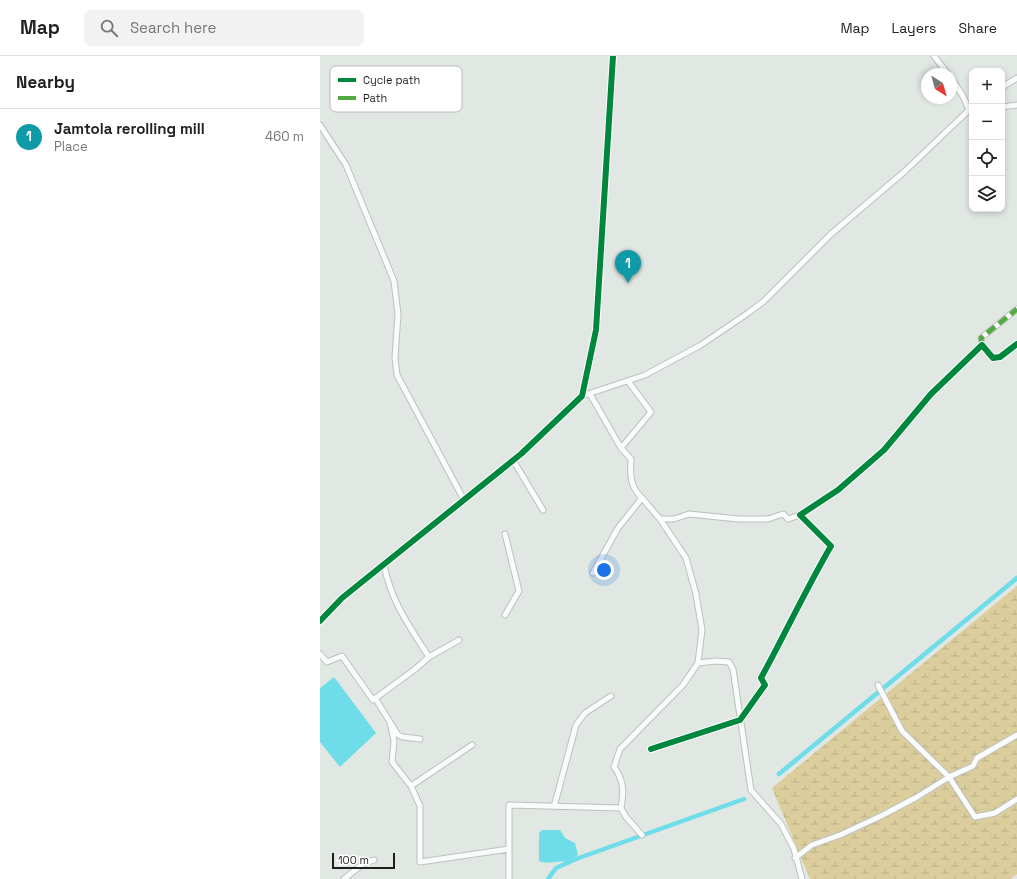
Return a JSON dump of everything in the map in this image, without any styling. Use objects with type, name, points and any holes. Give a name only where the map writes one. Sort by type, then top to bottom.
[{"type":"street","points":[[582,396],[596,330],[613,56]]},
{"type":"street","points":[[934,56],[943,68]]},
{"type":"street","points":[[1005,85],[1017,78]]},
{"type":"street","points":[[957,87],[969,106]]},
{"type":"street","points":[[1005,107],[1017,105]]},
{"type":"street","points":[[320,621],[342,598],[513,460],[582,396],[645,376],[700,345],[764,301],[831,234],[904,172],[969,111]]},
{"type":"street","points":[[320,125],[346,165],[394,282],[398,314],[394,358],[397,375],[464,500]]},
{"type":"street","points":[[1017,309],[981,338],[982,345],[993,358],[1000,357],[1017,344]]},
{"type":"street","points":[[660,520],[674,519],[689,514],[738,519],[768,518],[783,514],[788,519],[800,515],[838,490],[884,450],[931,394],[982,345]]},
{"type":"street","points":[[622,448],[651,412],[628,381]]},
{"type":"street","points":[[590,394],[622,448],[631,460],[630,477],[635,491],[660,520],[686,558],[696,594],[702,630],[698,664],[683,685],[620,749],[614,767],[621,776],[624,793],[621,808],[626,817],[642,835]]},
{"type":"street","points":[[513,460],[543,510]]},
{"type":"street","points":[[593,572],[618,528],[642,498]]},
{"type":"street","points":[[651,749],[740,720],[764,685],[761,678],[798,609],[803,594],[831,546],[800,515]]},
{"type":"street","points":[[505,534],[519,590],[505,615]]},
{"type":"street","points":[[384,565],[396,604],[429,657]]},
{"type":"street","points":[[320,654],[327,662],[342,656],[372,700],[414,670],[429,657],[459,640]]},
{"type":"street","points":[[698,664],[716,661],[729,662],[733,669],[751,790],[781,824],[794,849],[795,858],[802,879]]},
{"type":"street","points":[[878,685],[902,731],[949,777],[975,817],[995,813],[1017,799]]},
{"type":"street","points":[[554,806],[576,725],[585,713],[611,696]]},
{"type":"street","points":[[375,698],[398,735],[420,739]]},
{"type":"street","points":[[390,722],[394,741],[392,762],[411,786],[420,806],[420,862],[509,849]]},
{"type":"street","points":[[795,858],[812,845],[840,835],[881,816],[917,797],[949,777],[973,766],[977,758],[1017,735]]},
{"type":"street","points":[[411,786],[472,745]]},
{"type":"street","points":[[509,879],[509,806],[621,808]]},
{"type":"street","points":[[344,879],[364,863],[374,860]]},
{"type":"green space","points":[[1017,586],[1017,874],[1011,879],[810,879],[772,788]]},
{"type":"water","points":[[334,677],[376,733],[340,767],[320,742],[320,688]]},
{"type":"water","points":[[542,830],[560,830],[565,838],[575,843],[578,855],[568,862],[546,863],[539,861],[539,833]]},
{"type":"waterway","points":[[779,774],[1017,578]]},
{"type":"waterway","points":[[548,879],[556,868],[576,859],[744,799]]},
{"type":"marked path","points":[[982,345],[981,338],[1017,309]]},
{"type":"cycle path","points":[[320,621],[342,598],[521,454],[582,396],[596,330],[613,56]]},
{"type":"cycle path","points":[[651,749],[740,720],[765,685],[761,678],[831,546],[800,515],[838,490],[884,450],[931,394],[982,345],[993,358],[1000,357],[1017,344]]},
{"type":"place","name":"Jamtola rerolling mill","points":[[628,283]]}]
